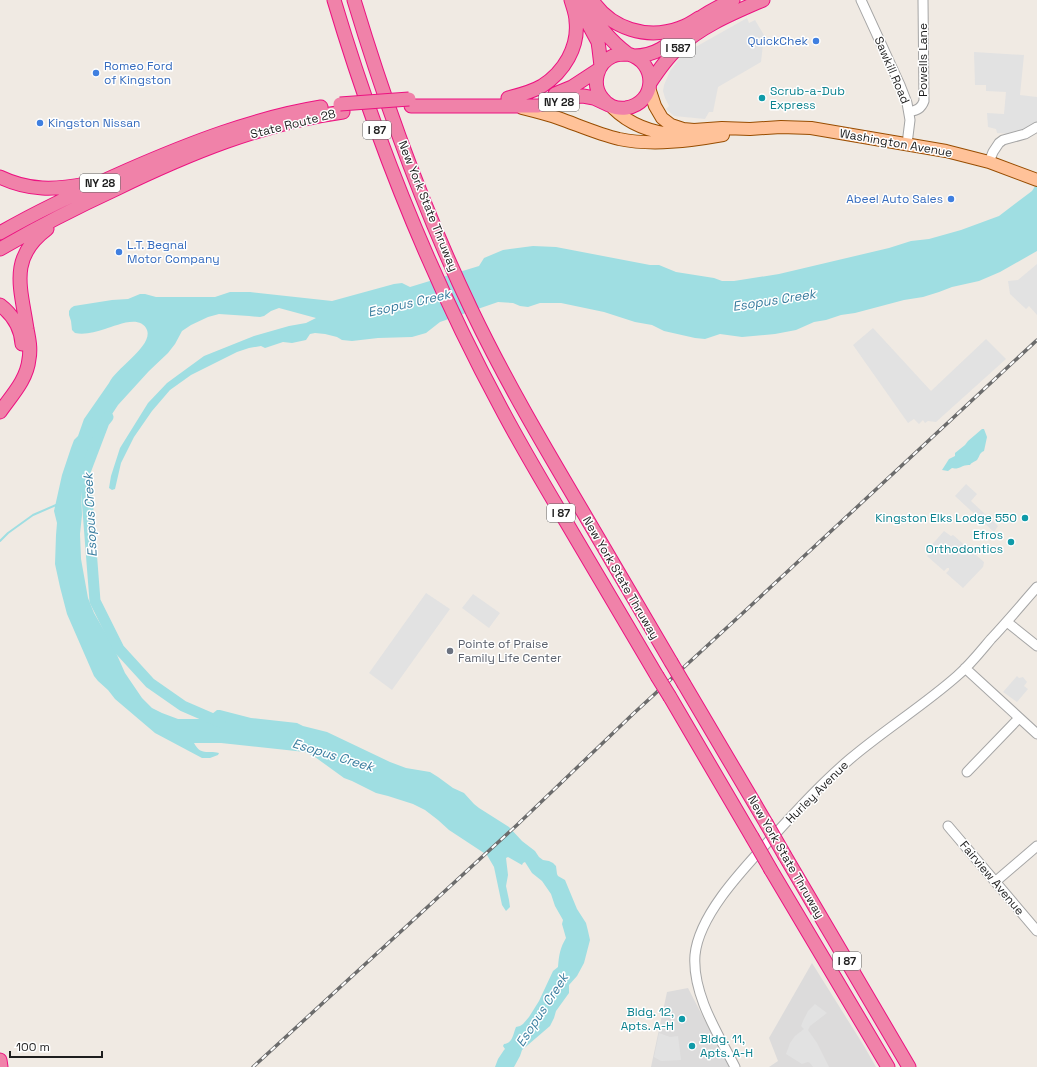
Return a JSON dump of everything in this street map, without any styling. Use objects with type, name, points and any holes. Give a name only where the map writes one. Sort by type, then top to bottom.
[{"type":"highway","name":"New York State Thruway","points":[[334,0],[356,70],[402,197],[470,349],[518,438],[888,1067]]},
{"type":"highway","name":"New York State Thruway","points":[[354,0],[374,65],[406,154],[444,250],[487,340],[538,436],[909,1067]]},
{"type":"highway","points":[[360,0],[374,65]]},
{"type":"highway","points":[[512,102],[524,94],[542,86],[556,75],[566,62],[573,47],[577,30],[576,16],[572,0]]},
{"type":"highway","points":[[575,0],[595,36],[600,49],[597,80],[598,89],[602,97],[611,106],[621,108],[635,106],[648,93],[650,86],[649,74],[645,65],[618,47],[606,36],[585,0]]},
{"type":"highway","points":[[592,0],[602,13],[614,22],[626,28],[641,32],[656,33],[672,30],[685,26],[699,18]]},
{"type":"highway","name":"I 587","points":[[631,55],[638,56],[653,52],[666,46],[699,18],[733,0]]},
{"type":"highway","name":"I 587","points":[[650,86],[659,70],[670,57],[681,45],[695,34],[726,17],[763,0]]},
{"type":"highway","points":[[599,68],[613,56],[631,55]]},
{"type":"highway","name":"State Route 28","points":[[512,102],[558,94],[572,88],[599,68]]},
{"type":"highway","name":"State Route 28","points":[[0,233],[48,207],[105,180],[171,152],[229,131],[288,114],[410,102],[512,102],[546,105],[572,97],[583,96],[594,98],[611,106]]},
{"type":"highway","name":"State Route 28","points":[[0,249],[91,200],[168,164],[233,139],[341,108]]},
{"type":"highway","points":[[0,177],[24,186],[48,189],[74,187],[105,180]]},
{"type":"highway","points":[[0,412],[24,377],[28,368],[29,338],[20,282],[23,257],[32,242],[39,235],[91,200]]},
{"type":"highway","points":[[0,305],[15,321],[21,335],[23,350],[21,366],[18,374],[9,388],[0,396]]},
{"type":"highway","points":[[0,1060],[1,1067]]},
{"type":"main road","name":"Washington Avenue","points":[[650,86],[655,106],[662,118],[666,122],[677,127],[689,130],[781,127],[811,128],[946,151],[989,162],[1037,180]]},
{"type":"main road","points":[[512,102],[603,134],[626,140],[661,142],[701,139],[723,135]]},
{"type":"main road","name":"Washington Avenue","points":[[611,106],[632,123],[654,132],[681,136],[723,135],[750,129]]},
{"type":"street","name":"Sawkill Road","points":[[861,0],[902,89],[909,112],[910,128],[907,144]]},
{"type":"street","name":"Powells Lane","points":[[909,112],[919,109],[924,101],[924,0]]},
{"type":"street","points":[[989,162],[992,152],[999,143],[1008,138],[1024,134],[1037,127]]},
{"type":"street","name":"Hurley Avenue","points":[[735,1067],[710,1018],[698,986],[695,971],[695,954],[697,946],[709,916],[734,881],[799,808],[849,760],[918,708],[966,668],[1037,587]]},
{"type":"street","points":[[1007,622],[1037,646]]},
{"type":"street","points":[[966,668],[1037,734]]},
{"type":"street","points":[[967,772],[1019,718]]},
{"type":"street","name":"Fairview Avenue","points":[[948,826],[1037,931]]},
{"type":"street","points":[[996,882],[1037,846]]},
{"type":"shaded area","points":[[747,18],[749,23],[755,20],[764,35],[761,62],[718,87],[713,112],[709,112],[705,119],[674,116],[666,109],[669,106],[663,91],[670,71],[679,59],[692,49]]},
{"type":"shaded area","points":[[974,52],[1024,55],[1020,95],[1037,97],[1037,122],[1026,129],[1011,134],[997,133],[996,129],[988,127],[987,113],[1004,114],[1006,92],[986,91],[986,85],[975,85]]},
{"type":"shaded area","points":[[1037,264],[1037,315],[1029,306],[1026,309],[1010,294],[1008,281],[1018,280]]},
{"type":"shaded area","points":[[873,328],[931,391],[986,339],[1006,359],[936,422],[928,421],[925,423],[923,420],[919,424],[914,419],[908,423],[853,345]]},
{"type":"shaded area","points":[[966,484],[977,494],[971,501],[998,526],[994,532],[955,496]]},
{"type":"shaded area","points":[[944,531],[951,536],[953,535],[984,562],[983,567],[963,588],[946,573],[949,568],[944,571],[927,556],[932,551],[929,548]]},
{"type":"shaded area","points":[[426,593],[450,609],[392,690],[369,673]]},
{"type":"shaded area","points":[[473,594],[500,613],[489,628],[462,608]]},
{"type":"shaded area","points":[[1017,676],[1019,678],[1023,677],[1027,682],[1024,686],[1028,689],[1017,702],[1003,692]]},
{"type":"shaded area","points":[[812,963],[876,1067],[769,1067],[778,1061],[769,1038]]},
{"type":"shaded area","points":[[688,988],[730,1067],[651,1067],[667,992]]},
{"type":"shaded area","points":[[815,1004],[827,1013],[810,1026],[808,1030],[817,1043],[829,1067],[813,1067],[808,1062],[802,1064],[786,1054],[790,1043],[795,1036],[804,1029],[801,1026],[803,1021],[808,1011]]},
{"type":"shaded area","points":[[659,1033],[670,1037],[678,1036],[681,1060],[661,1061],[654,1057]]},
{"type":"water","points":[[1037,183],[1037,251],[1000,272],[979,281],[952,287],[923,297],[904,300],[814,322],[796,330],[775,334],[742,337],[720,334],[705,339],[664,331],[652,325],[635,322],[604,312],[561,303],[540,303],[528,307],[513,303],[498,302],[440,322],[426,333],[412,337],[378,338],[352,341],[315,333],[310,334],[306,340],[292,343],[283,342],[265,348],[261,346],[249,348],[237,352],[191,375],[170,390],[152,411],[134,437],[121,463],[115,489],[112,490],[109,488],[111,476],[120,448],[148,403],[167,383],[204,356],[254,336],[289,326],[306,323],[316,318],[279,308],[260,317],[219,314],[208,317],[182,331],[168,353],[149,371],[118,405],[103,428],[92,450],[81,491],[81,559],[88,598],[94,613],[113,646],[125,673],[142,698],[152,708],[178,719],[200,719],[217,710],[220,710],[251,718],[297,723],[327,732],[406,768],[430,772],[453,788],[464,793],[479,808],[509,827],[522,841],[535,851],[539,857],[553,863],[556,866],[558,876],[565,880],[577,909],[586,923],[590,940],[584,963],[577,976],[569,985],[569,993],[556,1011],[550,1026],[522,1050],[514,1067],[495,1067],[498,1059],[505,1049],[503,1046],[504,1044],[511,1040],[516,1027],[523,1024],[529,1017],[539,1001],[553,971],[558,967],[560,952],[566,938],[562,924],[563,920],[555,906],[551,894],[542,881],[532,873],[525,862],[522,865],[508,857],[506,858],[508,875],[506,886],[510,907],[506,911],[502,905],[494,867],[487,855],[449,830],[425,810],[413,804],[376,793],[344,778],[315,757],[305,752],[221,743],[194,743],[199,750],[219,753],[218,755],[210,758],[202,758],[155,733],[115,699],[94,676],[67,614],[60,587],[55,564],[57,523],[54,511],[62,475],[74,440],[78,436],[84,419],[113,377],[145,343],[147,330],[144,325],[128,322],[90,333],[75,333],[72,330],[69,315],[69,311],[74,306],[128,299],[140,294],[156,297],[215,297],[230,292],[250,292],[332,301],[394,284],[402,283],[410,287],[479,266],[484,258],[503,250],[533,246],[556,247],[650,265],[659,265],[676,272],[714,278],[722,281],[734,281],[779,274],[889,248],[911,241],[929,239],[961,230],[999,216],[1032,191]]},
{"type":"water","points":[[982,429],[984,429],[987,437],[984,451],[980,454],[977,460],[970,465],[952,468],[948,471],[942,470],[949,459],[955,456],[955,453]]},
{"type":"waterway","name":"Esopus Creek","points":[[108,417],[104,422],[85,472],[95,601],[119,649],[150,683],[183,706],[220,722]]},
{"type":"waterway","points":[[0,541],[8,533],[33,515],[56,505]]},
{"type":"railway","points":[[253,1067],[517,825],[633,714],[1037,340]]},
{"type":"place","name":"QuickChek","points":[[816,41]]},
{"type":"place","name":"Romeo Ford of Kingston","points":[[96,73]]},
{"type":"place","name":"Scrub-a-Dub Express","points":[[762,98]]},
{"type":"place","name":"Kingston Nissan","points":[[40,123]]},
{"type":"place","name":"Abeel Auto Sales","points":[[951,199]]},
{"type":"place","name":"L.T. Begnal Motor Company","points":[[119,252]]},
{"type":"place","name":"Kingston Elks Lodge 550","points":[[1025,518]]},
{"type":"place","name":"Efros Orthodontics","points":[[1011,542]]},
{"type":"place","name":"Pointe of Praise Family Life Center","points":[[450,651]]},
{"type":"place","name":"Bldg. 12, Apts. A-H","points":[[682,1019]]},
{"type":"place","name":"Bldg. 11, Apts. A-H","points":[[692,1046]]}]
